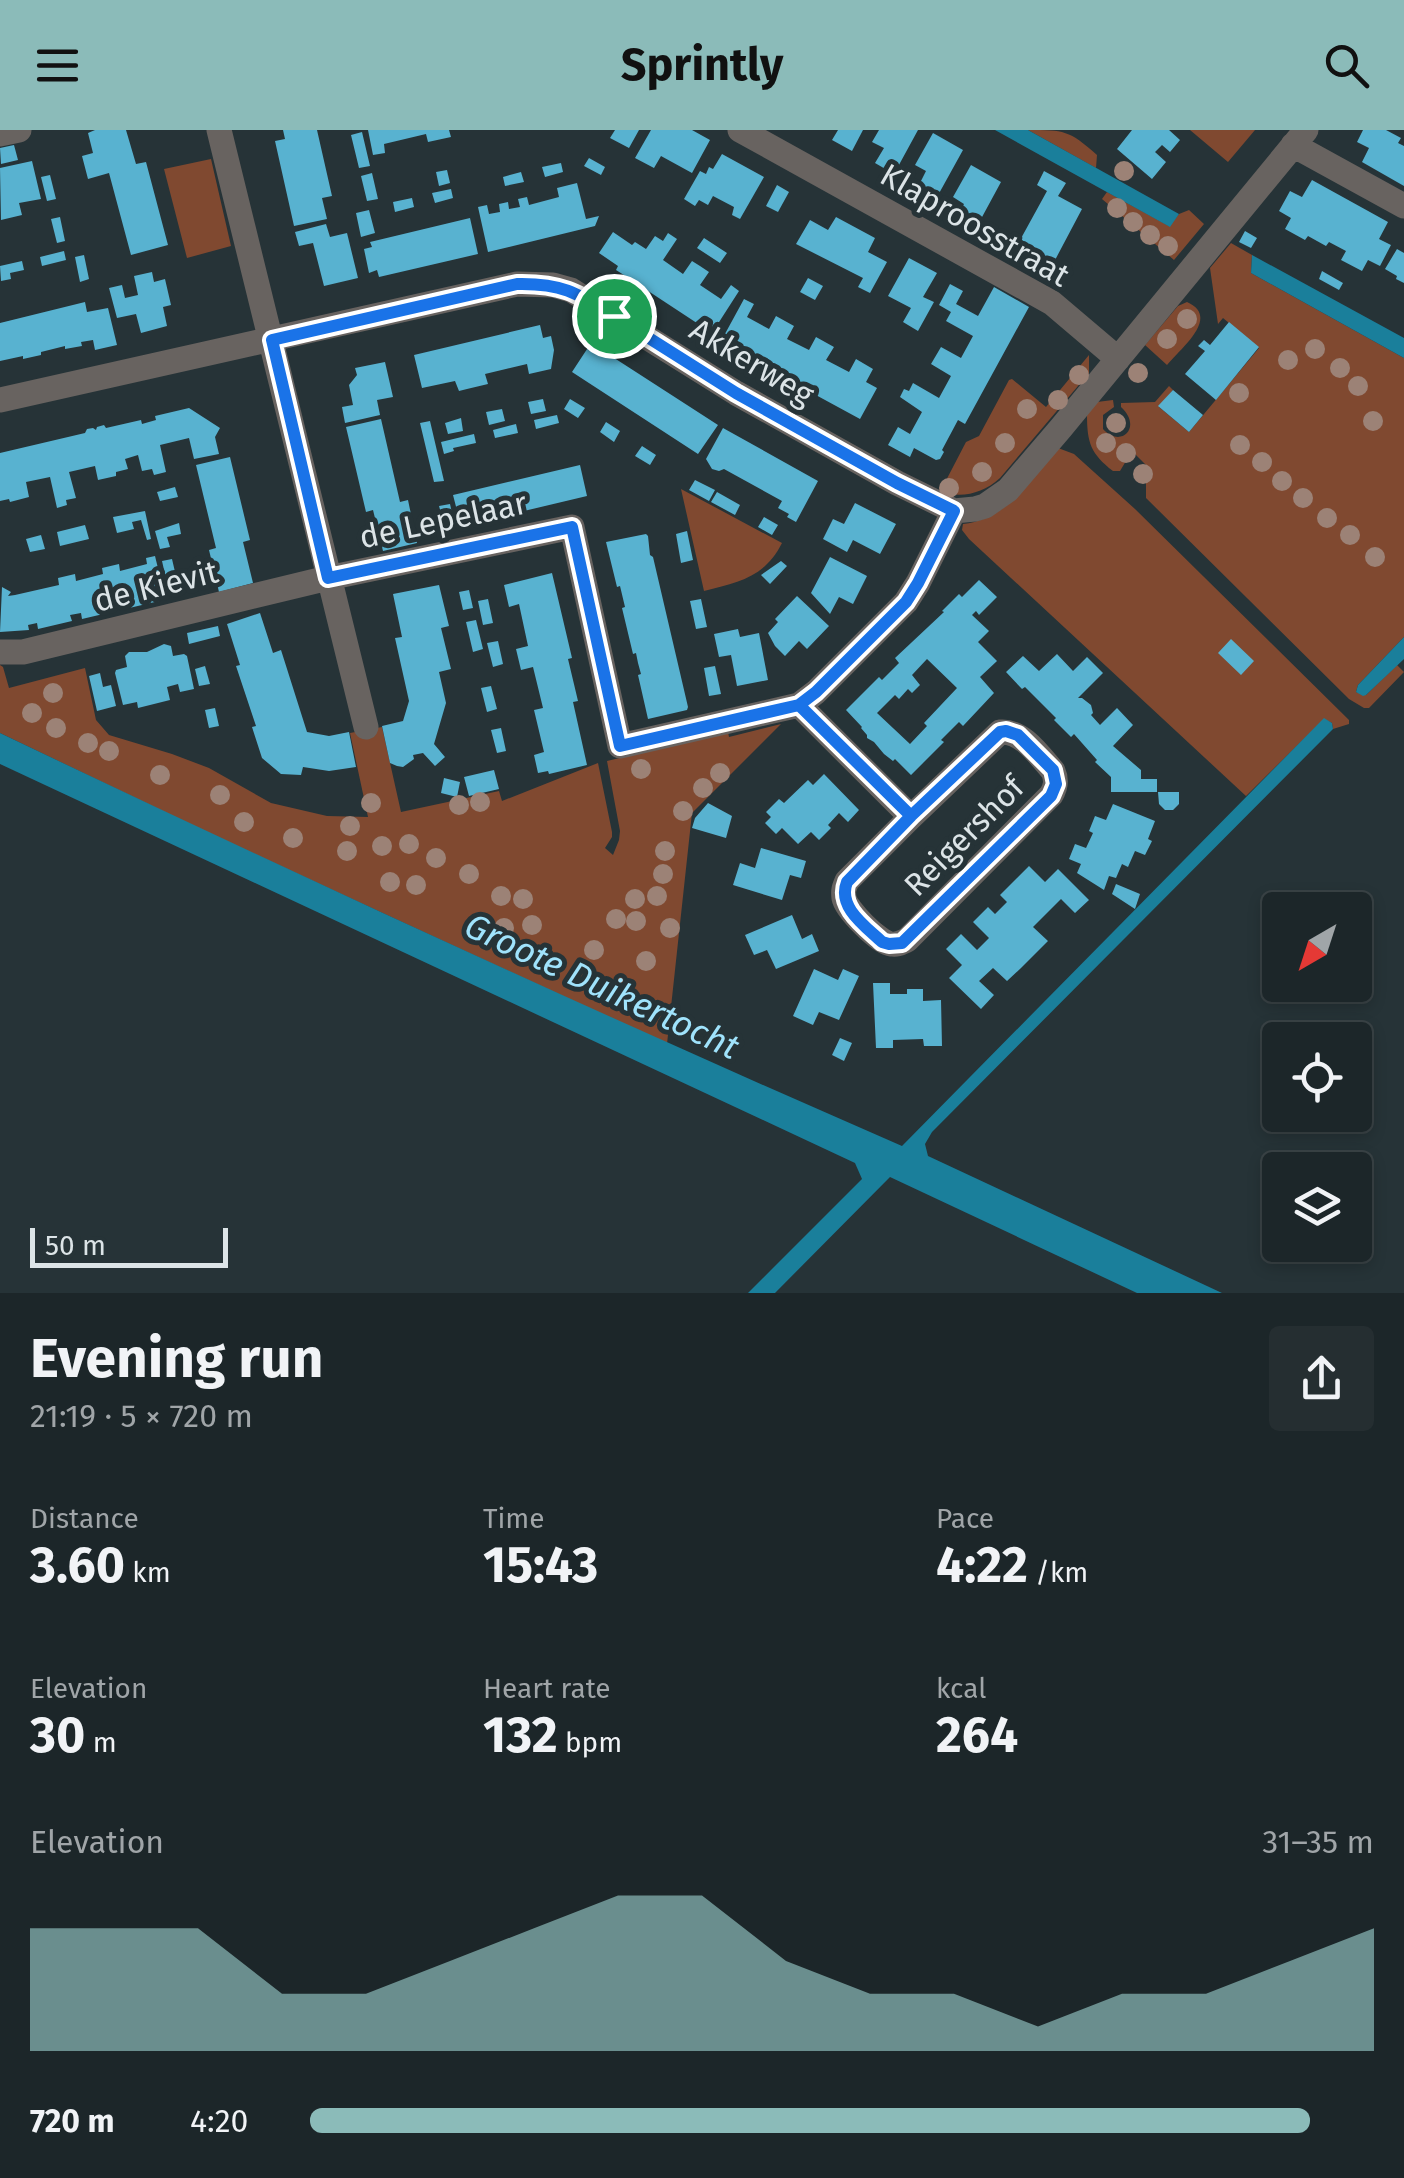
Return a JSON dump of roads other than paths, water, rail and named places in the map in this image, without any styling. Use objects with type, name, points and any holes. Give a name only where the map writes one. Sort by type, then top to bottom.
[{"type":"street","points":[[0,134],[19,130]]},
{"type":"street","points":[[219,130],[366,727]]},
{"type":"street","name":"Klaproosstraat","points":[[740,130],[1052,304],[1118,359]]},
{"type":"street","points":[[954,511],[985,506],[1008,490],[1300,138],[1404,206]]},
{"type":"street","name":"Akkerweg","points":[[0,400],[517,284],[553,285],[572,290],[736,393],[954,511]]},
{"type":"street","name":"de Lepelaar","points":[[328,578],[572,527],[620,746],[799,705],[906,602],[954,511]]},
{"type":"street","name":"de Kievit","points":[[0,652],[23,652],[328,578]]},
{"type":"street","name":"Reigershof","points":[[799,705],[911,816]]},
{"type":"street","name":"Reigershof","points":[[1000,732],[1018,735],[1056,777],[1051,796],[906,940],[889,944],[882,942],[848,907],[844,888],[911,816],[1000,732]]},
{"type":"water","points":[[995,130],[1028,130],[1179,214],[1170,227]]},
{"type":"water","points":[[1252,255],[1404,338],[1404,358],[1251,273]]},
{"type":"water","points":[[1404,637],[1404,659],[1366,695],[1356,692],[1358,685]]},
{"type":"water","points":[[1324,718],[1332,723],[1333,729],[932,1132],[925,1144],[928,1156],[1222,1293],[1137,1293],[890,1177],[775,1293],[748,1293],[862,1179],[855,1163],[0,764],[0,733],[449,944],[902,1146]]},
{"type":"water label","name":"Groote Duikertocht","points":[[602,986]]}]
